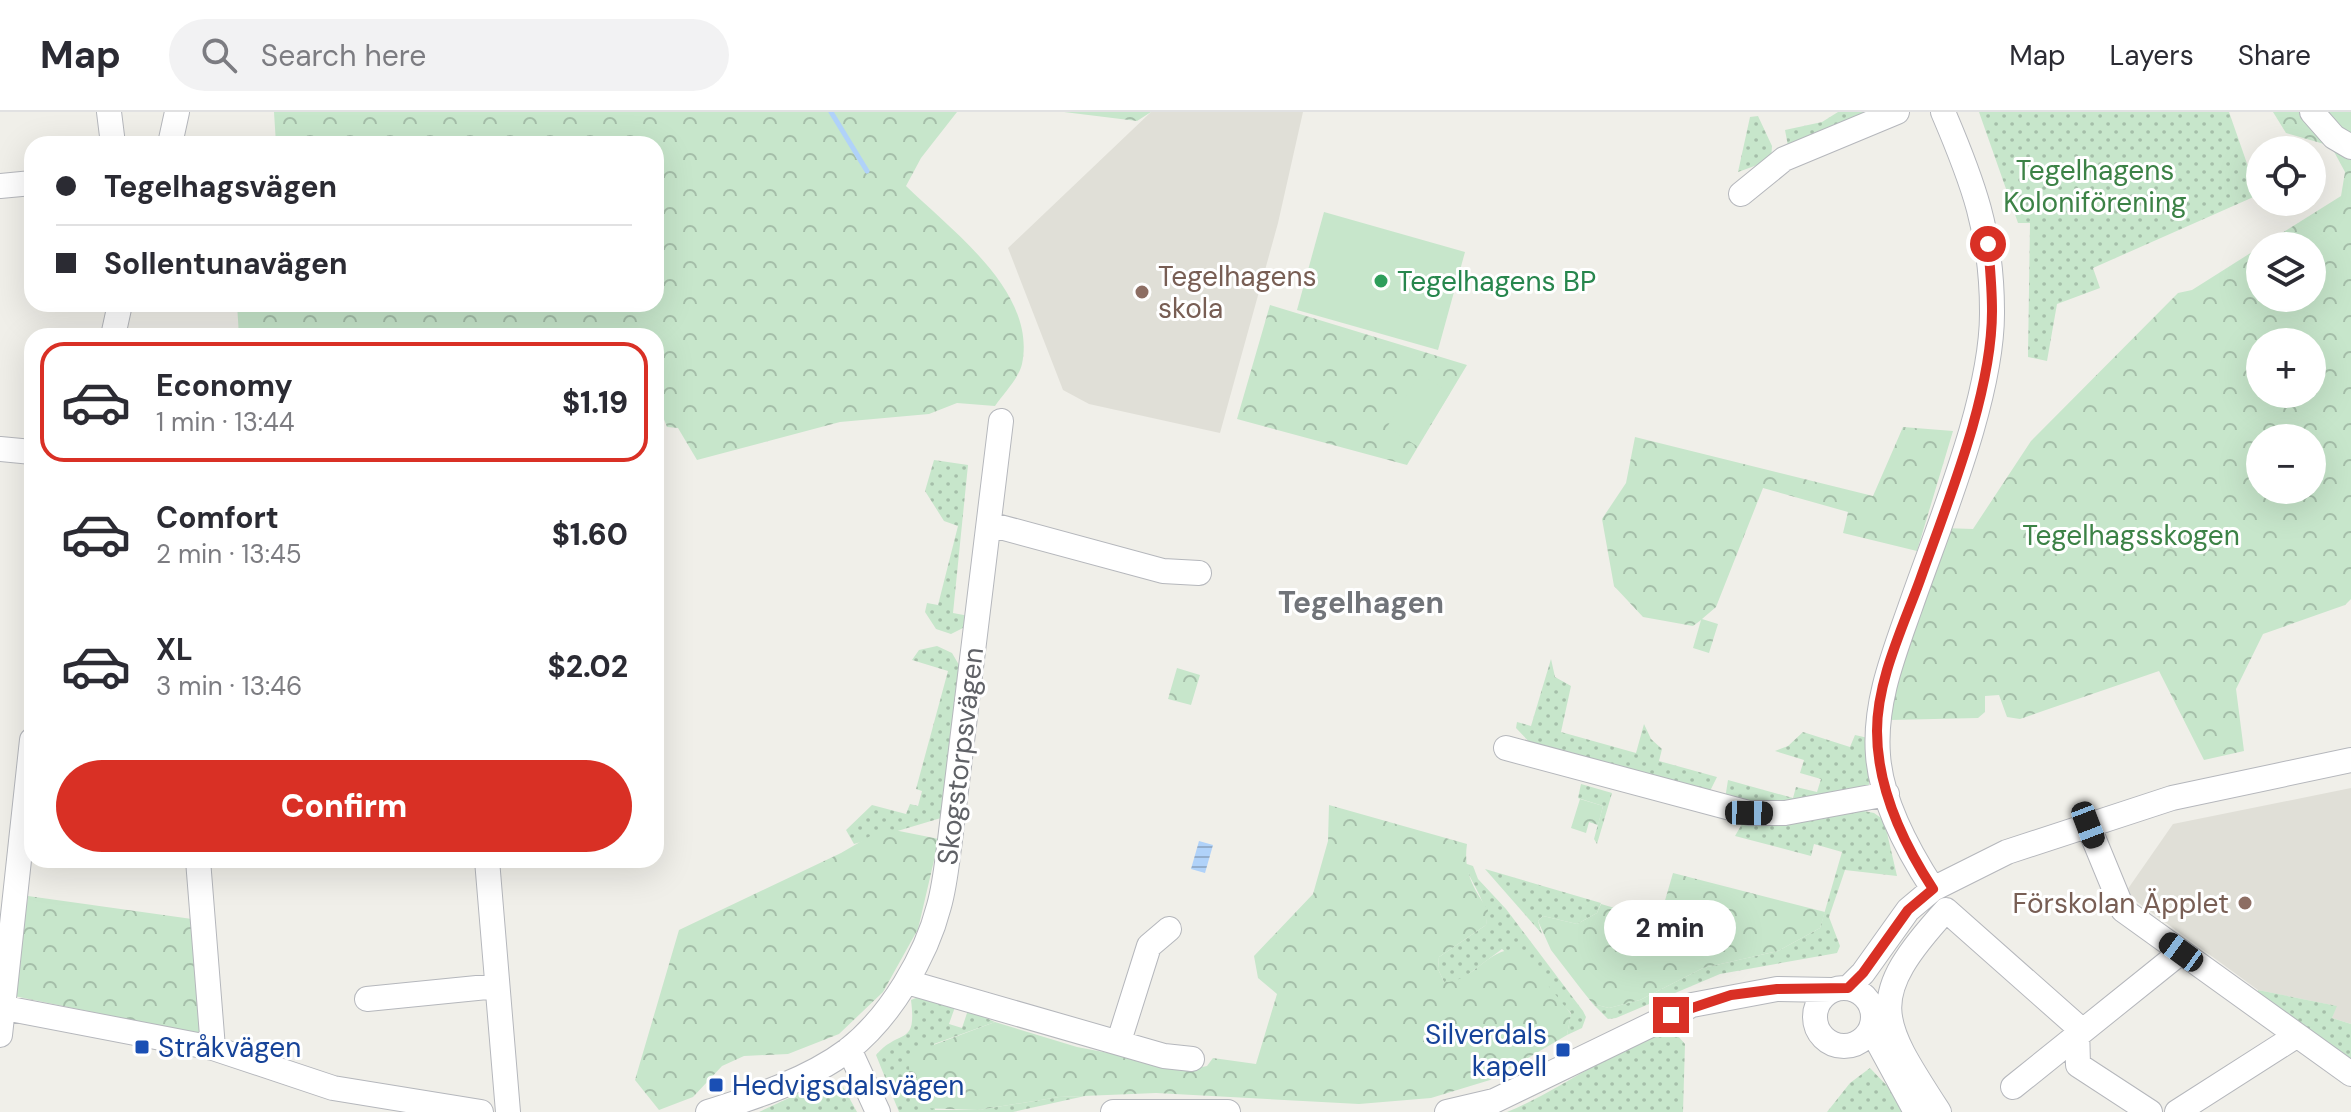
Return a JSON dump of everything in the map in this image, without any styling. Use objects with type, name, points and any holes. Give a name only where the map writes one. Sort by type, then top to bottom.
[{"type":"street","points":[[109,112],[112,136]]},
{"type":"street","points":[[172,136],[177,112]]},
{"type":"street","points":[[1741,194],[1784,159],[1897,112]]},
{"type":"street","points":[[1943,112],[1976,189],[1988,244],[1993,313],[1973,421],[1887,672],[1877,727],[1878,759],[1887,794],[1932,901],[2077,1026],[2078,1065],[2150,1112]]},
{"type":"street","points":[[2312,112],[2334,137],[2351,147]]},
{"type":"street","points":[[0,186],[24,184]]},
{"type":"street","name":"Skogstorpsvägen","points":[[849,1049],[907,982],[939,906],[1001,421]]},
{"type":"street","points":[[0,449],[24,451]]},
{"type":"street","points":[[989,524],[1163,571],[1199,573]]},
{"type":"street","points":[[1506,748],[1749,813],[1785,813],[1887,794]]},
{"type":"street","points":[[1846,1046],[1863,1038],[1890,951],[1913,920],[1932,901],[2007,852],[2172,798],[2351,760]]},
{"type":"street","points":[[0,1035],[24,811]]},
{"type":"street","points":[[2088,825],[2123,910],[2351,1074]]},
{"type":"street","points":[[199,868],[213,1048]]},
{"type":"street","points":[[488,868],[508,1112]]},
{"type":"street","points":[[1903,1090],[1870,1061],[1846,1046],[1827,1041],[1820,1033],[1814,1016],[1817,1004],[1863,973],[1908,910],[1932,901]]},
{"type":"street","points":[[1932,901],[1895,977],[1889,1012],[1893,1037],[1939,1112]]},
{"type":"street","points":[[1119,1041],[1149,946],[1169,929]]},
{"type":"street","points":[[2013,1087],[2181,952]]},
{"type":"street","points":[[907,982],[1164,1056],[1192,1059]]},
{"type":"street","points":[[367,999],[497,986]]},
{"type":"street","points":[[1447,1112],[1494,1101],[1692,1005],[1731,995],[1786,988],[1857,991],[1872,1016],[1903,1090],[1916,1112]]},
{"type":"street","points":[[1758,993],[1814,1016]]},
{"type":"street","points":[[2,1007],[213,1048],[333,1088],[481,1112]]},
{"type":"street","points":[[2177,1112],[2296,1036]]},
{"type":"street","points":[[708,1112],[801,1076],[849,1049],[878,1112]]},
{"type":"street","points":[[1113,1112],[1228,1112]]},
{"type":"shaded area","name":"Tegelhagens skola","points":[[1151,112],[1303,112],[1278,223],[1220,433],[1089,404],[1063,390],[1008,248]]},
{"type":"shaded area","name":"Förskolan Äpplet","points":[[2351,788],[2351,1024],[2332,1018],[2336,1006],[2258,990],[2125,893],[2173,824]]},
{"type":"green space","points":[[274,112],[957,112],[921,158],[906,186],[967,243],[1004,288],[1017,312],[1023,338],[1022,364],[995,406],[957,403],[929,414],[840,422],[697,460],[678,428],[667,427],[664,419],[664,328],[238,328],[238,312],[664,312],[664,136],[276,136]]},
{"type":"green space","points":[[1064,112],[1151,112],[1137,121]]},
{"type":"green space","points":[[1838,112],[1874,112],[1788,146],[1785,130],[1822,122]]},
{"type":"green space","name":"Tegelhagens Koloniförening","points":[[1979,112],[2229,112],[2246,161],[2246,200],[2093,268],[2100,288],[2057,304],[2047,361],[2028,357],[2030,223],[2018,223]]},
{"type":"green space","name":"Tegelhagsskogen","points":[[2273,112],[2351,112],[2351,599],[2345,605],[2263,634],[2236,689],[2244,751],[2204,760],[2159,671],[2020,719],[2007,717],[1999,695],[1985,696],[1985,712],[1978,718],[1890,720],[1889,700],[1943,528],[1973,529],[2031,441],[2178,293],[2192,290],[2246,256],[2246,312],[2326,312],[2326,232],[2283,232],[2309,216],[2326,216],[2326,205],[2341,196],[2345,172],[2331,146],[2326,145],[2326,136],[2286,133]]},
{"type":"green space","points":[[1758,116],[1772,146],[1771,160],[1738,172],[1750,117]]},
{"type":"green space","name":"Tegelhagens BP","points":[[1324,212],[1465,252],[1438,350],[1297,310]]},
{"type":"green space","points":[[1270,305],[1467,365],[1407,465],[1237,419]]},
{"type":"green space","points":[[1420,374],[1450,393],[1417,446],[1387,427]]},
{"type":"green space","points":[[1903,427],[1953,431],[1917,551],[1843,533],[1848,512],[1763,488],[1716,607],[1702,619],[1718,624],[1709,653],[1693,648],[1701,620],[1693,626],[1643,617],[1614,586],[1602,519],[1626,483],[1635,437],[1873,496]]},
{"type":"green space","points":[[934,460],[968,465],[953,613],[969,616],[965,627],[951,634],[936,629],[925,612],[927,603],[938,605],[958,526],[944,521],[925,491]]},
{"type":"green space","points":[[937,646],[952,653],[959,665],[941,818],[854,844],[846,830],[872,805],[906,814],[910,804],[918,806],[922,791],[916,789],[948,671],[912,660],[919,650]]},
{"type":"green space","points":[[1551,659],[1555,677],[1571,686],[1561,732],[1636,753],[1644,724],[1651,739],[1662,749],[1659,761],[1717,777],[1710,791],[1534,747],[1516,728],[1517,722],[1531,726]]},
{"type":"green space","points":[[1177,668],[1200,675],[1191,705],[1168,699]]},
{"type":"green space","points":[[1803,732],[1850,747],[1855,735],[1868,738],[1869,786],[1781,806],[1725,799],[1728,780],[1793,798],[1796,787],[1817,792],[1821,779],[1800,773],[1804,760],[1775,751],[1788,746]]},
{"type":"green space","points":[[1581,784],[1612,793],[1597,844],[1594,839],[1603,806],[1578,798]]},
{"type":"green space","points":[[1580,799],[1603,806],[1598,825],[1589,822],[1586,833],[1571,828]]},
{"type":"green space","points":[[1329,805],[1467,844],[1466,863],[1470,879],[1488,910],[1486,925],[1439,957],[1438,969],[1444,982],[1464,977],[1497,954],[1519,949],[1571,1014],[1567,1035],[1490,1080],[1431,1098],[1359,1104],[1156,1093],[1059,1097],[978,1110],[920,1108],[910,1097],[909,1065],[920,1050],[995,1022],[1077,1047],[1193,1069],[1207,1066],[1213,1058],[1256,1064],[1277,994],[1258,978],[1254,956],[1313,894],[1328,841]]},
{"type":"green space","points":[[1859,810],[1874,813],[1884,820],[1897,876],[1845,870],[1829,917],[1840,946],[1837,953],[1720,974],[1616,1018],[1608,1019],[1593,1004],[1609,1008],[1640,1000],[1703,968],[1778,951],[1820,928],[1842,852],[1814,844],[1811,856],[1735,836],[1743,822]]},
{"type":"green space","points":[[884,828],[939,839],[918,929],[883,992],[839,1034],[788,1054],[744,1056],[722,1066],[693,1097],[659,1110],[635,1080],[679,930],[841,853]]},
{"type":"green space","points":[[1464,863],[1473,866],[1478,879],[1506,909],[1583,1011],[1586,1017],[1582,1028],[1567,1035],[1571,1013],[1502,949],[1458,982],[1444,982],[1438,969],[1439,957],[1486,925],[1485,909]]},
{"type":"green space","points":[[1485,869],[1601,903],[1597,913],[1577,924],[1543,916],[1538,921],[1542,934]]},
{"type":"green space","points":[[1673,873],[1825,912],[1820,928],[1778,951],[1703,968],[1640,1000],[1609,1008],[1593,1004],[1551,950],[1538,921],[1543,916],[1577,924],[1597,913],[1601,904],[1659,921]]},
{"type":"green space","points":[[28,896],[192,919],[205,1035],[14,996]]},
{"type":"green space","points":[[2258,990],[2337,1006],[2332,1018],[2351,1024],[2351,1061],[2257,996]]},
{"type":"green space","points":[[921,996],[955,1007],[949,1024],[962,1028],[968,1010],[995,1022],[934,1044],[935,1110],[978,1110],[1085,1096],[1013,1112],[899,1112],[876,1055],[909,1031],[911,1000]]},
{"type":"green space","points":[[1665,1028],[1671,1028],[1685,1044],[1683,1112],[1507,1112],[1547,1093]]},
{"type":"green space","points":[[1870,1068],[1891,1090],[1904,1112],[1827,1112],[1850,1083]]},
{"type":"green space","points":[[828,1080],[841,1083],[857,1112],[759,1112]]},
{"type":"water","points":[[1199,841],[1213,845],[1205,873],[1191,869]]},
{"type":"waterway","points":[[831,112],[867,171]]},
{"type":"place","name":"Tegelhagens BP","points":[[1381,281]]},
{"type":"place","name":"Tegelhagens skola","points":[[1142,292]]},
{"type":"place","name":"Förskolan Äpplet","points":[[2245,903]]},
{"type":"place","name":"Stråkvägen","points":[[142,1047]]},
{"type":"place","name":"Silverdals kapell","points":[[1563,1050]]},
{"type":"place","name":"Hedvigsdalsvägen","points":[[716,1085]]},
{"type":"district","name":"Tegelhagen","points":[[1361,603]]},
{"type":"route","points":[[1671,1015],[1692,1005],[1731,995],[1777,989],[1848,988],[1863,973],[1908,910],[1918,905],[1933,889],[1918,867],[1887,794],[1878,759],[1877,727],[1887,672],[1973,421],[1993,313],[1988,244]]}]
